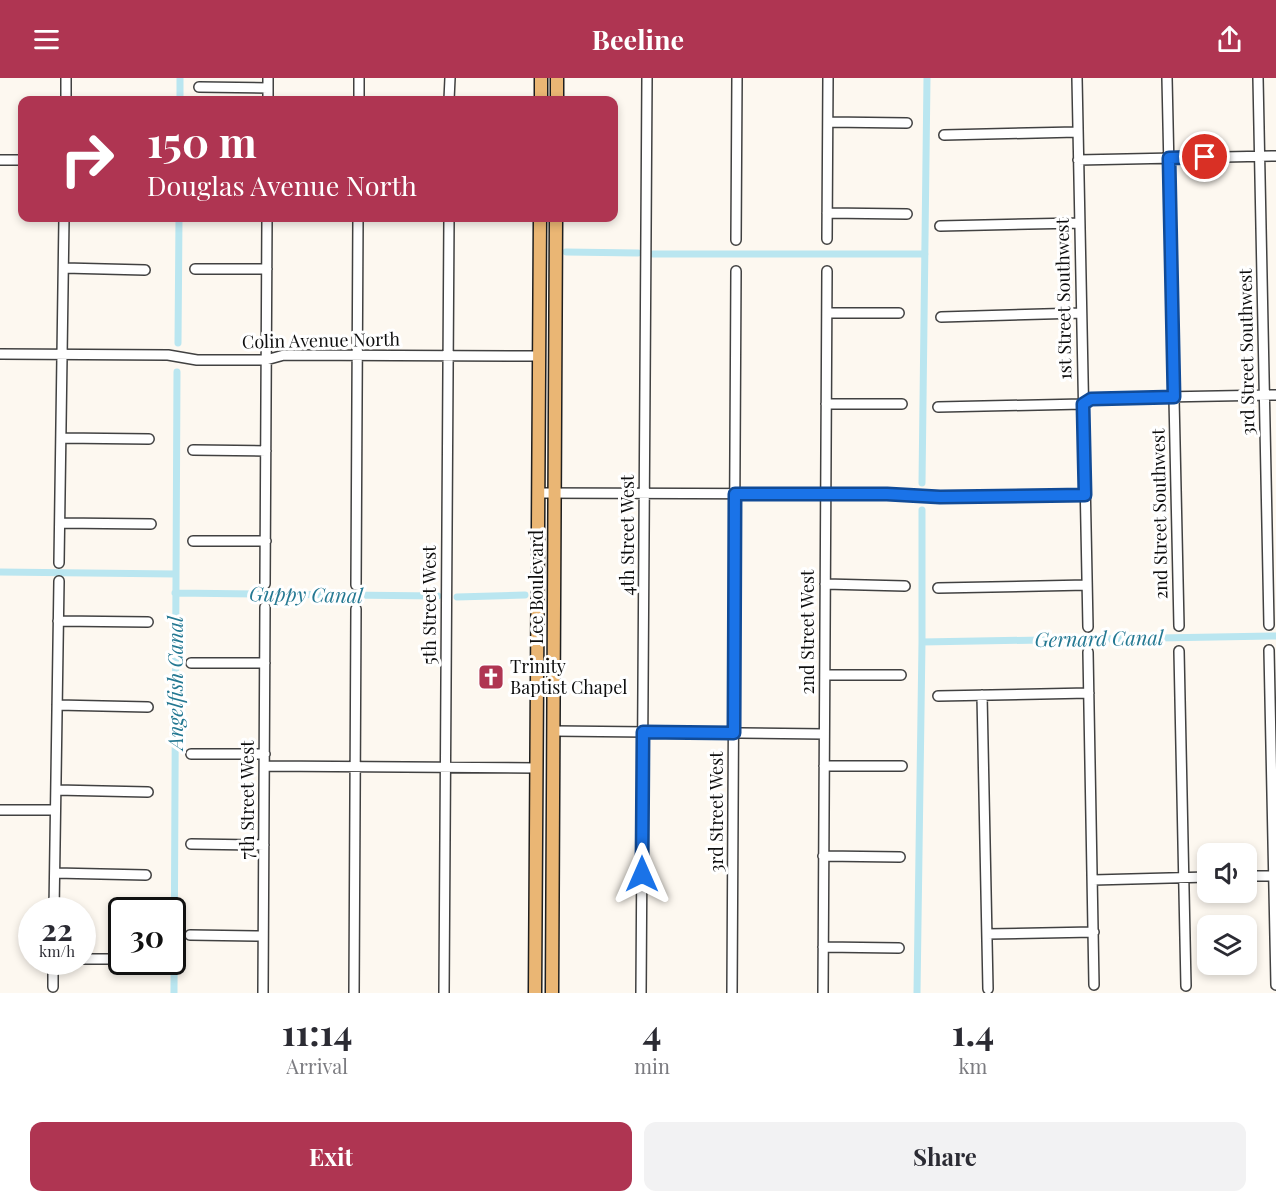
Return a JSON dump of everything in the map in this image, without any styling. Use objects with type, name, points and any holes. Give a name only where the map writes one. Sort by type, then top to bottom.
[{"type":"main road","points":[[541,78],[541,96]]},
{"type":"main road","points":[[557,78],[557,96]]},
{"type":"main road","name":"Lee Boulevard","points":[[535,993],[540,222]]},
{"type":"main road","name":"Lee Boulevard","points":[[552,993],[556,222]]},
{"type":"main road","points":[[539,356],[546,369],[546,416],[555,433]]},
{"type":"main road","points":[[537,629],[544,640],[544,722],[547,729],[554,731]]},
{"type":"main road","points":[[537,768],[544,782],[545,859],[553,872]]},
{"type":"street","points":[[66,78],[66,96]]},
{"type":"street","points":[[359,78],[359,96]]},
{"type":"street","points":[[449,96],[450,78]]},
{"type":"street","name":"4th Street West","points":[[641,993],[647,78]]},
{"type":"street","points":[[736,240],[737,78]]},
{"type":"street","points":[[827,239],[828,78]]},
{"type":"street","name":"1st Street Southwest","points":[[1077,78],[1088,627]]},
{"type":"street","name":"2nd Street Southwest","points":[[1167,78],[1179,626]]},
{"type":"street","name":"3rd Street Southwest","points":[[1257,78],[1269,625]]},
{"type":"street","points":[[200,87],[268,83]]},
{"type":"street","points":[[828,123],[907,123]]},
{"type":"street","points":[[944,135],[1077,132]]},
{"type":"street","points":[[1078,160],[1276,156]]},
{"type":"street","points":[[0,160],[18,160]]},
{"type":"street","points":[[827,213],[906,214]]},
{"type":"street","points":[[59,563],[64,222]]},
{"type":"street","points":[[265,584],[267,222]]},
{"type":"street","points":[[356,585],[358,222]]},
{"type":"street","name":"5th Street West","points":[[444,993],[449,222]]},
{"type":"street","points":[[940,226],[1079,223]]},
{"type":"street","points":[[64,268],[145,270]]},
{"type":"street","points":[[195,269],[267,269]]},
{"type":"street","name":"3rd Street West","points":[[732,993],[736,271]]},
{"type":"street","name":"2nd Street West","points":[[823,993],[827,272]]},
{"type":"street","points":[[826,313],[898,313]]},
{"type":"street","points":[[941,317],[1081,313]]},
{"type":"street","name":"Colin Avenue North","points":[[0,354],[168,355],[198,360],[266,360],[284,355],[539,356]]},
{"type":"street","points":[[938,407],[1083,404],[1091,399],[1276,395]]},
{"type":"street","points":[[826,404],[902,404]]},
{"type":"street","points":[[61,438],[149,439]]},
{"type":"street","points":[[193,450],[266,451]]},
{"type":"street","points":[[538,493],[887,494],[932,497],[1085,495]]},
{"type":"street","points":[[60,523],[151,524]]},
{"type":"street","points":[[193,541],[266,541]]},
{"type":"street","points":[[54,897],[59,581]]},
{"type":"street","points":[[825,584],[904,586]]},
{"type":"street","points":[[938,588],[1087,585]]},
{"type":"street","name":"7th Street West","points":[[263,993],[265,607]]},
{"type":"street","points":[[354,993],[356,609]]},
{"type":"street","points":[[58,621],[148,622]]},
{"type":"street","points":[[1269,650],[1276,985]]},
{"type":"street","points":[[1179,651],[1186,986]]},
{"type":"street","points":[[1088,652],[1094,985]]},
{"type":"street","points":[[191,663],[265,663]]},
{"type":"street","points":[[825,675],[901,675]]},
{"type":"street","points":[[938,696],[1089,693]]},
{"type":"street","points":[[982,695],[988,989]]},
{"type":"street","points":[[57,705],[148,706]]},
{"type":"street","points":[[554,731],[824,734]]},
{"type":"street","points":[[191,754],[265,754]]},
{"type":"street","points":[[265,766],[537,768]]},
{"type":"street","points":[[824,766],[902,766]]},
{"type":"street","points":[[56,790],[148,792]]},
{"type":"street","points":[[0,810],[55,810]]},
{"type":"street","points":[[191,844],[264,845]]},
{"type":"street","points":[[823,856],[900,857]]},
{"type":"street","points":[[55,873],[146,875]]},
{"type":"street","points":[[1257,876],[1275,876]]},
{"type":"street","points":[[1093,880],[1197,877]]},
{"type":"street","points":[[987,934],[1094,932]]},
{"type":"street","points":[[190,935],[263,936]]},
{"type":"street","points":[[823,947],[899,948]]},
{"type":"street","points":[[53,975],[53,987]]},
{"type":"waterway","name":"Angelfish Canal","points":[[180,78],[180,96]]},
{"type":"waterway","points":[[922,483],[927,78]]},
{"type":"waterway","name":"Angelfish Canal","points":[[178,343],[179,222]]},
{"type":"waterway","points":[[566,252],[638,253]]},
{"type":"waterway","points":[[653,254],[925,254]]},
{"type":"waterway","name":"Angelfish Canal","points":[[174,993],[177,372]]},
{"type":"waterway","points":[[917,993],[922,510]]},
{"type":"waterway","points":[[0,572],[175,574]]},
{"type":"waterway","name":"Guppy Canal","points":[[175,593],[438,596]]},
{"type":"waterway","name":"Guppy Canal","points":[[457,597],[525,595]]},
{"type":"waterway","name":"Gernard Canal","points":[[922,642],[1276,636]]},
{"type":"place","name":"Trinity Baptist Chapel","points":[[491,677]]},
{"type":"route","points":[[642,874],[643,732],[734,733],[735,494],[887,494],[940,497],[1085,495],[1083,404],[1091,399],[1174,397],[1169,158],[1205,157]]}]
